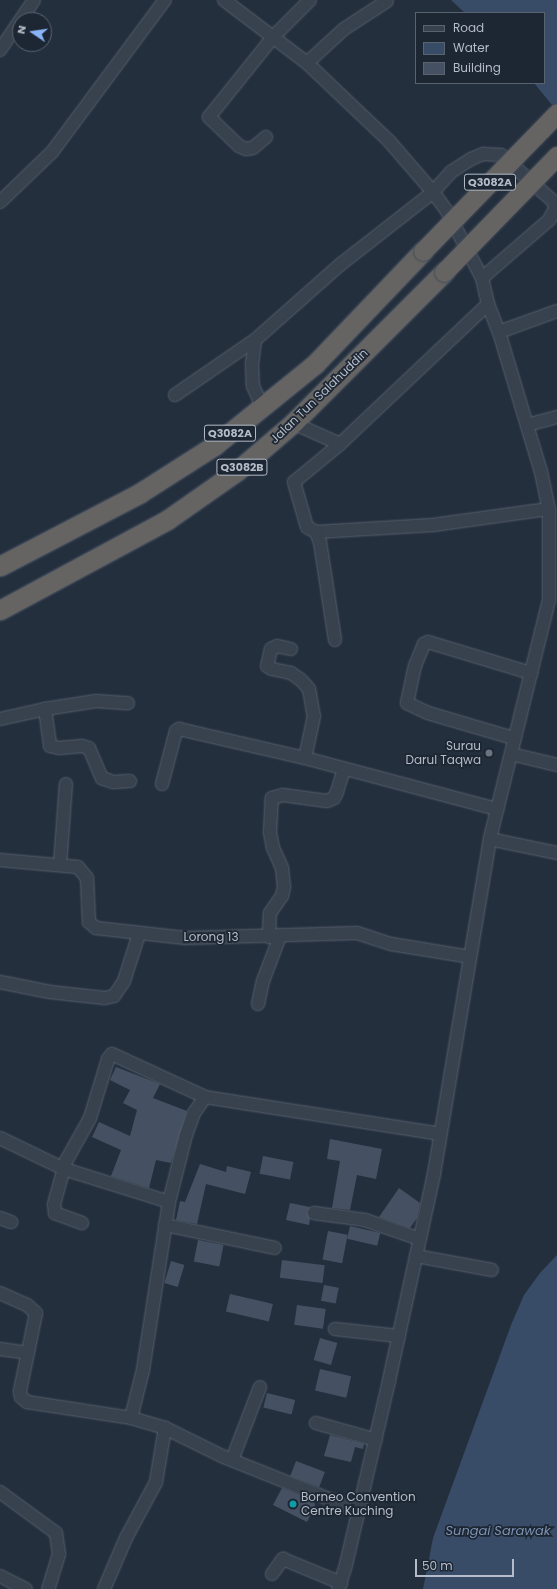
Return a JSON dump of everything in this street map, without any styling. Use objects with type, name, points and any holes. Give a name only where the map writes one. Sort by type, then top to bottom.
[{"type":"highway","name":"Q3082A","points":[[0,566],[140,493],[216,445],[264,408],[315,364],[557,113]]},
{"type":"highway","name":"Jalan Tun Salahuddin","points":[[0,610],[167,520],[237,471],[293,423],[444,272],[557,156]]},
{"type":"street","points":[[0,50],[34,0]]},
{"type":"street","points":[[0,202],[52,152],[165,0]]},
{"type":"street","points":[[224,0],[307,63],[390,141],[433,192],[448,213],[482,278],[488,304],[499,332],[527,425],[549,509],[553,600],[513,738],[511,754],[490,839],[440,1134],[420,1239],[376,1440],[339,1586],[283,1559],[272,1574]]},
{"type":"street","points":[[266,137],[253,148],[246,149],[239,146],[209,117],[273,37],[310,0]]},
{"type":"street","points":[[307,63],[344,30],[387,1]]},
{"type":"street","points":[[175,395],[255,340],[341,264],[433,192],[451,172],[471,159],[483,154],[501,155],[554,202],[555,209],[549,220],[482,278]]},
{"type":"street","points":[[488,304],[340,444],[294,482],[308,527],[316,532],[433,525],[549,509]]},
{"type":"street","points":[[499,332],[557,311]]},
{"type":"street","points":[[255,340],[252,363],[253,386],[264,408]]},
{"type":"street","points":[[527,425],[557,417]]},
{"type":"street","points":[[293,423],[340,444]]},
{"type":"street","points":[[316,532],[329,592],[335,640]]},
{"type":"street","points":[[513,738],[428,713],[407,703],[415,666],[424,644],[428,642],[531,673]]},
{"type":"street","points":[[291,648],[277,646],[271,649],[267,666],[272,669],[290,673],[301,680],[309,689],[314,716],[305,758]]},
{"type":"street","points":[[0,719],[45,708],[96,701],[128,703]]},
{"type":"street","points":[[45,708],[50,746],[59,748],[82,746],[89,748],[102,778],[113,782],[130,781]]},
{"type":"street","points":[[162,784],[176,731],[179,729],[305,758],[497,809]]},
{"type":"street","points":[[511,754],[557,765]]},
{"type":"street","points":[[258,1004],[275,937],[270,913],[282,896],[284,887],[282,868],[273,848],[270,832],[272,798],[283,795],[327,801],[334,798],[338,792],[344,769]]},
{"type":"street","points":[[60,865],[66,784]]},
{"type":"street","points":[[490,839],[557,853]]},
{"type":"street","name":"Lorong 13","points":[[0,860],[78,867],[84,872],[87,878],[89,922],[96,928],[185,938],[275,937],[357,933],[391,944],[470,957]]},
{"type":"street","points":[[0,982],[50,992],[105,998],[114,996],[124,981],[140,934]]},
{"type":"street","points":[[82,1223],[55,1213],[54,1204],[64,1169],[90,1118],[108,1059],[112,1054],[205,1097],[440,1134]]},
{"type":"street","points":[[131,1418],[143,1370],[169,1202],[186,1135],[194,1114],[205,1097]]},
{"type":"street","points":[[0,1138],[64,1169],[169,1202]]},
{"type":"street","points":[[314,1213],[365,1220],[420,1239]]},
{"type":"street","points":[[165,1225],[275,1248]]},
{"type":"street","points":[[416,1256],[492,1270]]},
{"type":"street","points":[[0,1292],[28,1305],[36,1313],[20,1391],[21,1397],[27,1402],[131,1418],[165,1428],[232,1460],[359,1511]]},
{"type":"street","points":[[335,1329],[399,1336]]},
{"type":"street","points":[[0,1350],[28,1353]]},
{"type":"street","points":[[232,1460],[260,1386]]},
{"type":"street","points":[[316,1423],[376,1440]]},
{"type":"street","points":[[104,1589],[126,1538],[156,1482],[165,1428]]},
{"type":"street","points":[[0,1492],[56,1533],[59,1554],[48,1589]]},
{"type":"street","points":[[0,1576],[26,1589]]},
{"type":"water","points":[[451,0],[557,0],[557,111],[535,84],[545,84],[545,12],[464,12]]},
{"type":"water","name":"Sungai Sarawak","points":[[557,1255],[557,1589],[423,1589],[433,1538],[511,1325],[524,1295],[540,1273]]},
{"type":"building","points":[[116,1067],[160,1084],[153,1098],[187,1111],[171,1163],[156,1160],[149,1188],[111,1176],[121,1150],[92,1137],[99,1122],[130,1136],[137,1110],[123,1103],[130,1090],[110,1080]]},
{"type":"building","points":[[330,1139],[382,1149],[376,1179],[357,1175],[350,1210],[332,1208],[340,1161],[327,1159]]},
{"type":"building","points":[[263,1156],[293,1162],[290,1180],[260,1174]]},
{"type":"building","points":[[200,1164],[226,1172],[227,1166],[251,1172],[245,1194],[206,1184],[197,1224],[176,1220],[180,1201],[185,1202]]},
{"type":"building","points":[[399,1188],[420,1203],[417,1218],[410,1228],[379,1217]]},
{"type":"building","points":[[290,1203],[310,1207],[307,1212],[310,1219],[309,1225],[286,1220]]},
{"type":"building","points":[[350,1226],[380,1233],[377,1246],[347,1239]]},
{"type":"building","points":[[328,1231],[348,1235],[342,1263],[322,1259]]},
{"type":"building","points":[[198,1240],[224,1245],[219,1267],[194,1262]]},
{"type":"building","points":[[282,1260],[325,1265],[322,1283],[280,1278]]},
{"type":"building","points":[[171,1261],[184,1265],[178,1287],[164,1283]]},
{"type":"building","points":[[324,1285],[339,1288],[336,1304],[321,1301]]},
{"type":"building","points":[[230,1294],[273,1304],[269,1321],[226,1312]]},
{"type":"building","points":[[297,1305],[326,1309],[323,1329],[294,1325]]},
{"type":"building","points":[[320,1338],[337,1343],[331,1365],[314,1360]]},
{"type":"building","points":[[320,1369],[351,1376],[346,1398],[315,1390]]},
{"type":"building","points":[[267,1393],[295,1400],[292,1415],[263,1408]]},
{"type":"building","points":[[330,1435],[364,1444],[363,1449],[355,1447],[351,1462],[324,1456]]},
{"type":"building","points":[[296,1461],[325,1472],[319,1487],[290,1476]]},
{"type":"building","name":"Borneo Convention Centre Kuching","points":[[282,1488],[314,1501],[315,1506],[307,1522],[273,1505]]},
{"type":"place","name":"Surau Darul Taqwa","points":[[489,753]]},
{"type":"place","name":"Borneo Convention Centre Kuching","points":[[293,1504]]}]
